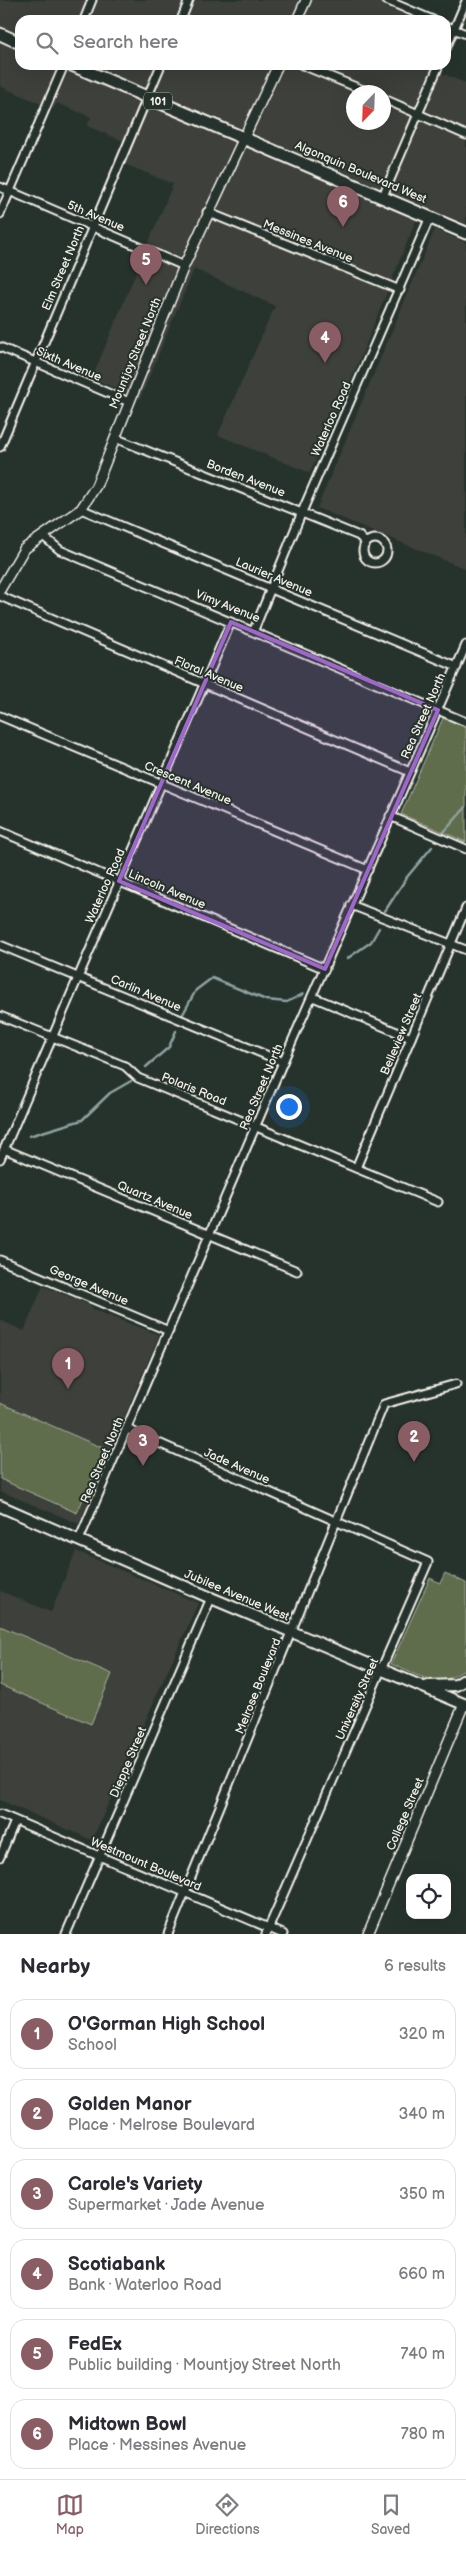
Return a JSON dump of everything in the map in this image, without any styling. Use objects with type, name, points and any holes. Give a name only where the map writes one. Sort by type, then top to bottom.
[{"type":"main road","points":[[0,34],[15,41]]},
{"type":"main road","name":"101","points":[[84,70],[245,137]]},
{"type":"main road","name":"Algonquin Boulevard West","points":[[245,137],[466,233]]},
{"type":"main road","name":"Jubilee Avenue West","points":[[0,1506],[211,1598],[383,1669],[417,1685],[465,1703]]},
{"type":"main road","points":[[417,1685],[443,1687],[456,1685],[466,1679]]},
{"type":"street","points":[[86,15],[92,0]]},
{"type":"street","points":[[183,15],[189,0]]},
{"type":"street","points":[[299,15],[306,0]]},
{"type":"street","points":[[386,0],[421,15]]},
{"type":"street","points":[[451,36],[466,1]]},
{"type":"street","points":[[451,28],[466,34]]},
{"type":"street","points":[[0,214],[62,70]]},
{"type":"street","name":"Elm Street North","points":[[0,447],[160,70]]},
{"type":"street","name":"Mountjoy Street North","points":[[43,536],[81,509],[96,486],[207,212],[245,137],[276,70]]},
{"type":"street","points":[[314,70],[351,85]]},
{"type":"street","points":[[383,196],[437,70]]},
{"type":"street","points":[[391,102],[466,135]]},
{"type":"street","name":"5th Avenue","points":[[0,187],[184,266]]},
{"type":"street","name":"Messines Avenue","points":[[207,212],[400,290]]},
{"type":"street","name":"Waterloo Road","points":[[254,630],[302,512],[400,290],[430,217]]},
{"type":"street","name":"Sixth Avenue","points":[[0,347],[129,402]]},
{"type":"street","name":"Borden Avenue","points":[[115,438],[302,512],[359,536],[366,543]]},
{"type":"street","name":"Laurier Avenue","points":[[81,509],[457,667]]},
{"type":"street","points":[[1,587],[24,550],[43,536]]},
{"type":"street","name":"Vimy Avenue","points":[[43,536],[60,550],[254,630],[466,722]]},
{"type":"street","name":"Floral Avenue","points":[[0,596],[410,772]]},
{"type":"street","name":"Waterloo Road","points":[[0,1159],[231,622]]},
{"type":"street","name":"Rea Street North","points":[[80,1540],[283,1062],[466,645]]},
{"type":"street","name":"Crescent Avenue","points":[[0,716],[368,870]]},
{"type":"street","points":[[390,816],[466,849]]},
{"type":"street","name":"Lincoln Avenue","points":[[0,831],[325,969]]},
{"type":"street","points":[[351,905],[466,950]]},
{"type":"street","name":"Belleview Street","points":[[356,1168],[466,908]]},
{"type":"street","name":"Carlin Avenue","points":[[0,945],[283,1062]]},
{"type":"street","points":[[313,997],[411,1038]]},
{"type":"street","name":"Polaris Road","points":[[0,1016],[125,1066],[138,1078],[438,1202]]},
{"type":"street","name":"Quartz Avenue","points":[[4,1149],[297,1271]]},
{"type":"street","name":"George Avenue","points":[[0,1260],[169,1331]]},
{"type":"street","name":"Melrose Boulevard","points":[[168,1934],[293,1632],[384,1404],[456,1384]]},
{"type":"street","name":"Jade Avenue","points":[[127,1429],[337,1524]]},
{"type":"street","name":"University Street","points":[[267,1931],[383,1669],[428,1562],[337,1524]]},
{"type":"street","name":"Dieppe Street","points":[[66,1934],[211,1598]]},
{"type":"street","name":"College Street","points":[[368,1934],[465,1703]]},
{"type":"street","name":"Westmount Boulevard","points":[[0,1814],[185,1893],[267,1931],[283,1934]]},
{"type":"street","points":[[0,1857],[16,1821]]},
{"type":"highlighted area","points":[[231,622],[438,710],[325,969],[119,881]]},
{"type":"shaded area","points":[[0,0],[399,0],[435,15],[15,15],[15,35],[0,28]]},
{"type":"shaded area","points":[[451,22],[461,26],[451,49]]},
{"type":"shaded area","points":[[0,41],[15,48],[15,70],[67,70],[416,220],[360,359],[310,473],[218,435],[275,306],[194,269],[140,399],[92,378],[173,184],[115,160],[123,141],[87,126],[91,117],[57,103],[53,109],[0,86]]},
{"type":"shaded area","points":[[100,70],[442,70],[441,73],[466,83],[466,224]]},
{"type":"shaded area","points":[[435,229],[466,243],[466,569],[317,508]]},
{"type":"shaded area","points":[[43,1286],[90,1305],[94,1310],[159,1335],[79,1524],[0,1491],[0,1320],[24,1331]]},
{"type":"shaded area","points":[[76,1551],[198,1603],[92,1840],[0,1800],[0,1591],[51,1612]]},
{"type":"green space","points":[[443,718],[466,727],[466,842],[401,814]]},
{"type":"green space","points":[[0,1403],[105,1449],[77,1513],[0,1479]]},
{"type":"green space","points":[[445,1573],[466,1583],[466,1668],[447,1679],[438,1680],[420,1677],[391,1664],[430,1578],[440,1583]]},
{"type":"green space","points":[[0,1626],[112,1674],[91,1724],[0,1685]]},
{"type":"waterway","points":[[443,833],[466,807]]},
{"type":"waterway","points":[[385,911],[407,877],[432,847]]},
{"type":"waterway","points":[[348,958],[371,942],[379,928]]},
{"type":"waterway","points":[[183,1014],[196,990],[212,978],[266,1000],[287,1002],[303,994]]},
{"type":"waterway","points":[[146,1067],[169,1047],[176,1031]]},
{"type":"waterway","points":[[29,1136],[82,1120],[110,1093],[131,1081]]},
{"type":"place","name":"Midtown Bowl","points":[[343,227]]},
{"type":"place","name":"FedEx","points":[[146,285]]},
{"type":"place","name":"Scotiabank","points":[[325,363]]},
{"type":"place","name":"O'Gorman High School","points":[[68,1389]]},
{"type":"place","name":"Golden Manor","points":[[414,1462]]},
{"type":"place","name":"Carole's Variety","points":[[143,1466]]}]
